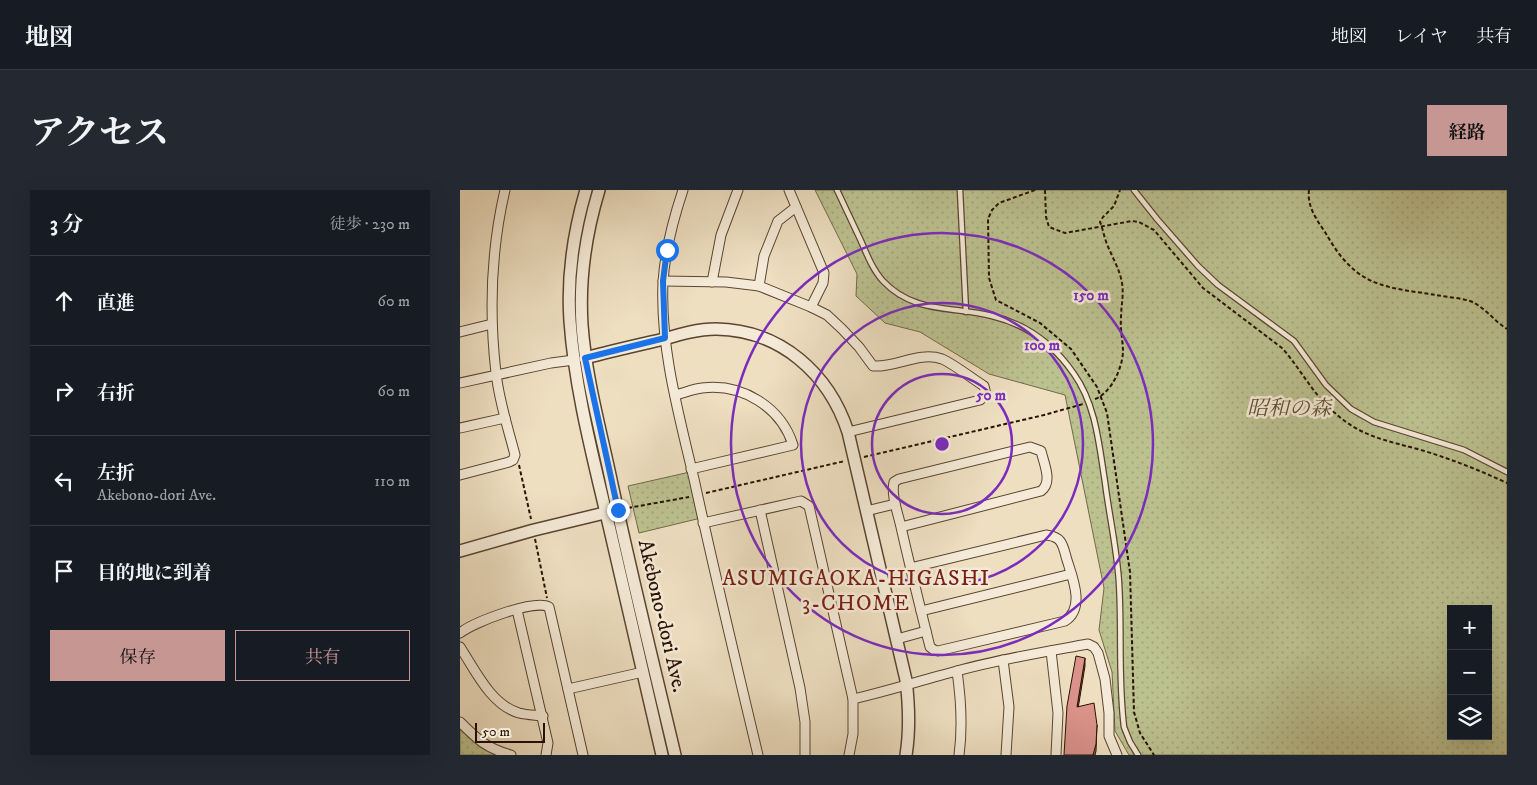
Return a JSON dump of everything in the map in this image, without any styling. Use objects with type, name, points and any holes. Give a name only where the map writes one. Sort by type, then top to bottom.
[{"type":"street","points":[[460,475],[513,460],[515,455],[496,374],[492,324],[494,258],[505,190]]},
{"type":"street","name":"Akebono-dori Ave.","points":[[586,190],[574,243],[571,269],[570,320],[574,360],[606,513],[662,755]]},
{"type":"street","name":"Akebono-dori Ave.","points":[[599,190],[586,244],[583,278],[582,323],[585,358],[675,755]]},
{"type":"street","points":[[683,190],[673,222],[663,281],[665,338],[675,395],[703,522],[758,755]]},
{"type":"street","points":[[712,282],[721,236],[738,190]]},
{"type":"street","points":[[789,190],[824,273],[822,283],[810,307]]},
{"type":"street","points":[[759,286],[764,256],[778,221],[796,207]]},
{"type":"street","points":[[663,281],[712,282],[759,286],[827,315],[859,347],[872,366],[881,367],[925,357],[941,359],[984,386],[986,394],[980,400],[848,432]]},
{"type":"street","points":[[460,332],[492,324]]},
{"type":"street","points":[[585,358],[690,331],[716,329],[741,332],[767,339],[792,353],[813,371],[831,393],[841,412],[848,432],[907,686],[909,734],[906,755]]},
{"type":"street","points":[[460,382],[574,360]]},
{"type":"street","points":[[675,395],[701,388],[739,391],[771,409],[789,432],[793,445],[692,469]]},
{"type":"street","points":[[460,428],[505,418]]},
{"type":"street","points":[[901,527],[1041,491],[1046,488],[1048,481],[1041,451],[1030,447],[899,479],[894,482],[892,488],[895,504],[910,568],[930,647],[934,650],[938,651],[1065,622],[1072,617],[1075,609],[1076,592],[1061,542],[1054,537],[1046,535],[910,568]]},
{"type":"street","points":[[703,522],[801,501],[809,506],[853,699],[854,734],[849,755]]},
{"type":"street","points":[[866,511],[895,504]]},
{"type":"street","points":[[460,551],[534,530],[618,510]]},
{"type":"street","points":[[760,510],[800,688],[806,722],[805,755]]},
{"type":"street","points":[[921,611],[1071,574]]},
{"type":"street","points":[[460,633],[486,619],[544,604],[549,607],[583,755]]},
{"type":"street","points":[[517,610],[543,716],[548,743],[546,755]]},
{"type":"street","points":[[897,639],[926,631]]},
{"type":"street","points":[[853,699],[957,671],[1088,644],[1094,647],[1098,653],[1106,687],[1109,736],[1118,755]]},
{"type":"street","points":[[460,647],[492,694],[505,706],[518,713],[543,716]]},
{"type":"street","points":[[1051,651],[1058,713],[1056,755]]},
{"type":"street","points":[[1004,660],[1009,707],[1006,755]]},
{"type":"street","points":[[957,671],[962,704],[959,755]]},
{"type":"street","points":[[568,689],[643,672]]},
{"type":"street","points":[[460,722],[485,745],[511,755]]},
{"type":"street","points":[[798,755],[811,755]]},
{"type":"lane","points":[[837,190],[872,266],[882,280],[899,295],[917,304],[990,315],[1025,328],[1041,338],[1059,355],[1074,374],[1089,402],[1100,452],[1119,582],[1124,727],[1138,755]]},
{"type":"lane","points":[[960,190],[966,312]]},
{"type":"lane","points":[[1134,190],[1198,266],[1218,285],[1294,341],[1326,385],[1351,409],[1374,422],[1464,450],[1507,472]]},
{"type":"path","points":[[1035,190],[1000,203],[992,210],[988,219],[989,278],[992,290],[996,300],[1002,305],[1040,324],[1071,349],[1097,387]]},
{"type":"path","points":[[1045,190],[1046,217],[1049,227],[1057,231],[1065,233],[1132,222],[1140,222],[1154,230],[1203,288],[1282,348],[1323,402],[1336,415],[1357,429],[1376,438],[1457,462],[1507,483]]},
{"type":"path","points":[[1309,190],[1308,197],[1316,219],[1341,256],[1350,267],[1363,277],[1396,289],[1471,302],[1483,309],[1507,329]]},
{"type":"green space","name":"昭和の森","points":[[815,190],[1507,190],[1507,755],[1129,755],[1115,731],[1112,672],[1099,630],[1104,588],[1065,395],[989,374],[920,332],[885,323],[856,296],[857,274]]},
{"type":"green space","points":[[690,472],[701,518],[639,533],[628,486]]},
{"type":"green space","points":[[460,725],[500,755],[460,755]]},
{"type":"building","points":[[1076,656],[1085,658],[1077,707],[1094,703],[1097,725],[1096,744],[1093,755],[1064,755],[1067,706]]},
{"type":"district","name":"ASUMIGAOKA-HIGASHI 3-CHOME","points":[[856,590]]},
{"type":"route","points":[[618,510],[585,358],[665,338],[663,281],[667,250]]}]
